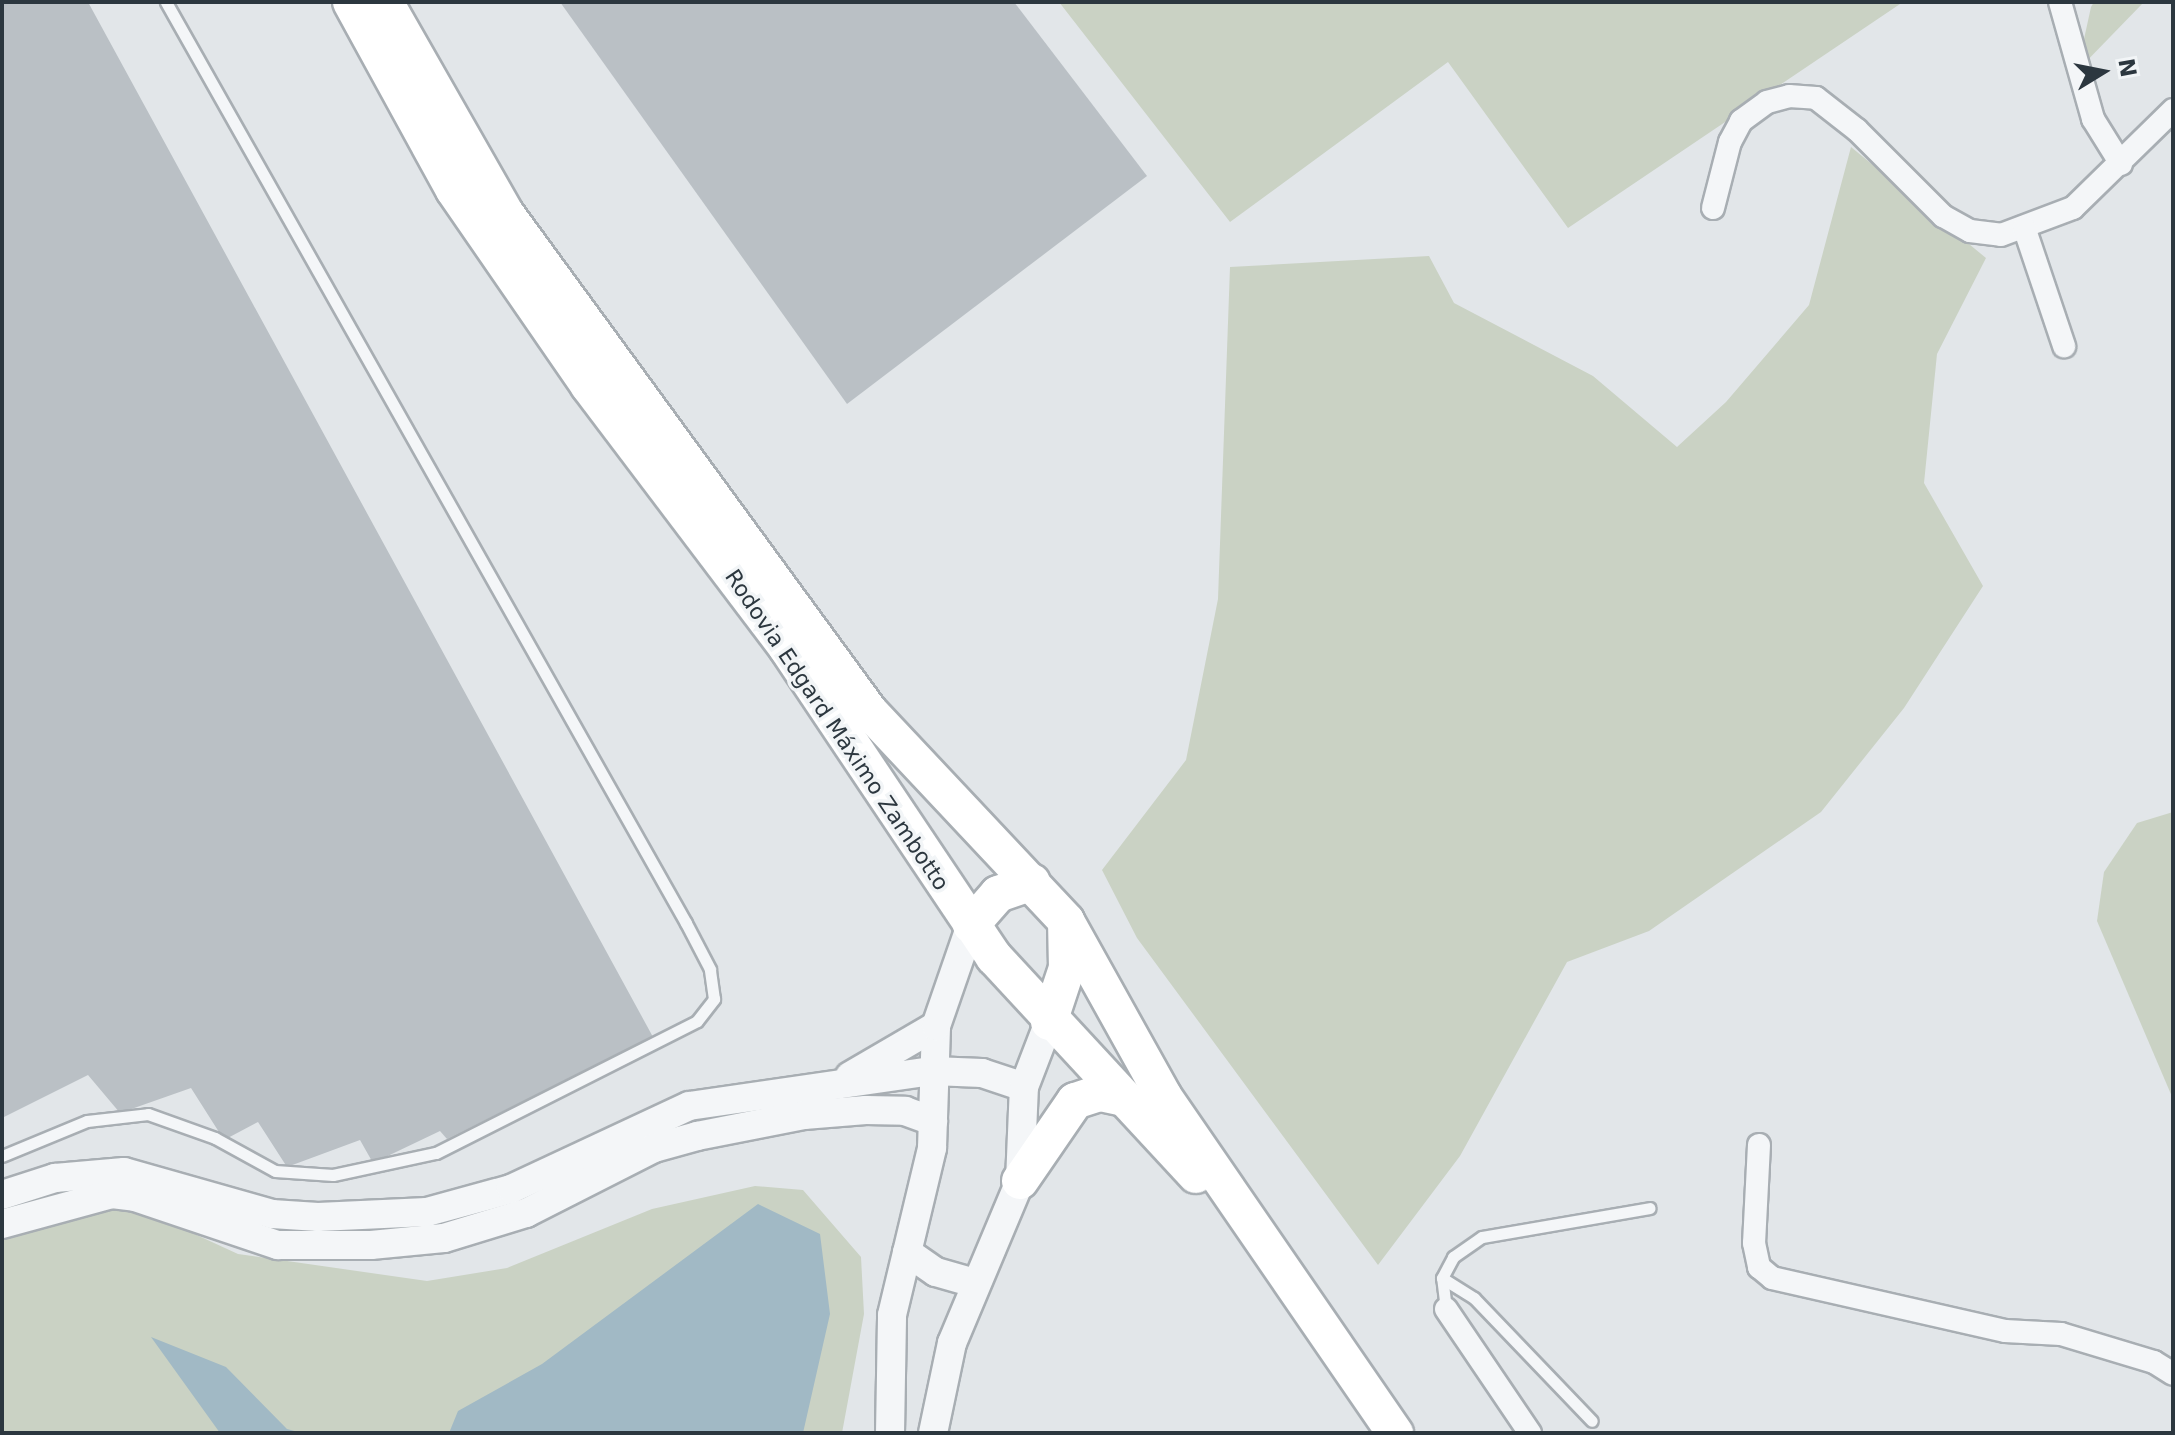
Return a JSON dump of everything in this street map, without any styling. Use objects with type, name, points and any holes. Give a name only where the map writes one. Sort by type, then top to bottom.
[{"type":"main road","name":"Rodovia Edgard Máximo Zambotto","points":[[351,2],[454,190],[589,386],[787,648],[971,925],[1049,1022],[1272,1256]]},
{"type":"main road","name":"Rodovia Edgard Máximo Zambotto","points":[[385,2],[467,153],[588,332],[869,711],[927,778],[1032,882],[1066,921],[1098,970],[1151,1077],[1395,1433]]},
{"type":"main road","points":[[971,925],[998,894],[1032,882]]},
{"type":"main road","points":[[1049,1022],[1067,968],[1066,921]]},
{"type":"main road","points":[[1020,1181],[1075,1101],[1100,1093],[1124,1098]]},
{"type":"street","points":[[2060,2],[2093,119],[2121,164]]},
{"type":"street","points":[[1713,208],[1730,142],[1741,121],[1767,102],[1789,96],[1816,98],[1857,130],[1943,216],[1970,231],[2001,235],[2073,208],[2173,110]]},
{"type":"street","points":[[2024,227],[2064,346]]},
{"type":"street","points":[[890,1433],[890,1342],[907,1252],[926,1182],[933,1121],[936,1026],[971,925]]},
{"type":"street","points":[[933,1433],[952,1343],[974,1283],[1020,1181],[1024,1087],[1049,1022]]},
{"type":"street","points":[[825,1087],[881,1061],[936,1026]]},
{"type":"street","points":[[2,1195],[55,1178],[124,1172],[272,1214],[318,1217],[427,1212],[511,1189],[689,1106],[933,1071],[982,1073],[1024,1087]]},
{"type":"street","points":[[2,1224],[112,1194],[135,1197],[278,1245],[371,1245],[444,1238],[526,1213],[654,1148],[804,1115],[890,1109],[933,1121]]},
{"type":"street","points":[[1759,1145],[1754,1243],[1759,1267],[1772,1278],[2005,1331],[2061,1334],[2154,1362],[2173,1374]]},
{"type":"street","points":[[907,1252],[936,1272],[974,1283]]},
{"type":"street","points":[[1446,1309],[1530,1433]]},
{"type":"lane","points":[[2,1156],[87,1121],[148,1114],[215,1138],[275,1171],[333,1175],[436,1153],[697,1021],[714,999],[710,969],[686,923],[166,2]]},
{"type":"lane","points":[[1446,1309],[1442,1278],[1453,1257],[1482,1237],[1650,1208]]},
{"type":"lane","points":[[1442,1278],[1474,1298],[1592,1421]]},
{"type":"shaded area","points":[[1059,2],[1903,2],[1568,228],[1448,62],[1230,222]]},
{"type":"shaded area","points":[[2094,2],[2144,2],[2077,71],[2091,7]]},
{"type":"shaded area","points":[[1851,147],[1986,258],[1937,354],[1924,483],[1983,586],[1904,708],[1821,812],[1649,931],[1567,962],[1460,1156],[1378,1265],[1137,938],[1102,870],[1186,760],[1218,599],[1230,267],[1429,256],[1454,303],[1593,376],[1677,447],[1726,402],[1809,305]]},
{"type":"shaded area","points":[[2173,812],[2173,1099],[2097,921],[2104,872],[2137,823]]},
{"type":"shaded area","points":[[755,1186],[803,1190],[861,1257],[864,1314],[842,1433],[2,1433],[2,1233],[110,1206],[164,1220],[238,1254],[427,1281],[507,1268],[652,1209]]},
{"type":"water","points":[[758,1204],[820,1234],[830,1314],[803,1433],[449,1433],[458,1411],[542,1364]]},
{"type":"water","points":[[151,1337],[226,1367],[287,1429],[302,1433],[220,1433]]},
{"type":"building","points":[[2,2],[88,2],[653,1037],[447,1139],[440,1131],[373,1163],[360,1140],[287,1167],[258,1122],[224,1140],[191,1088],[120,1113],[88,1075],[2,1118]]},
{"type":"building","points":[[560,2],[1014,2],[1147,176],[847,404]]}]
